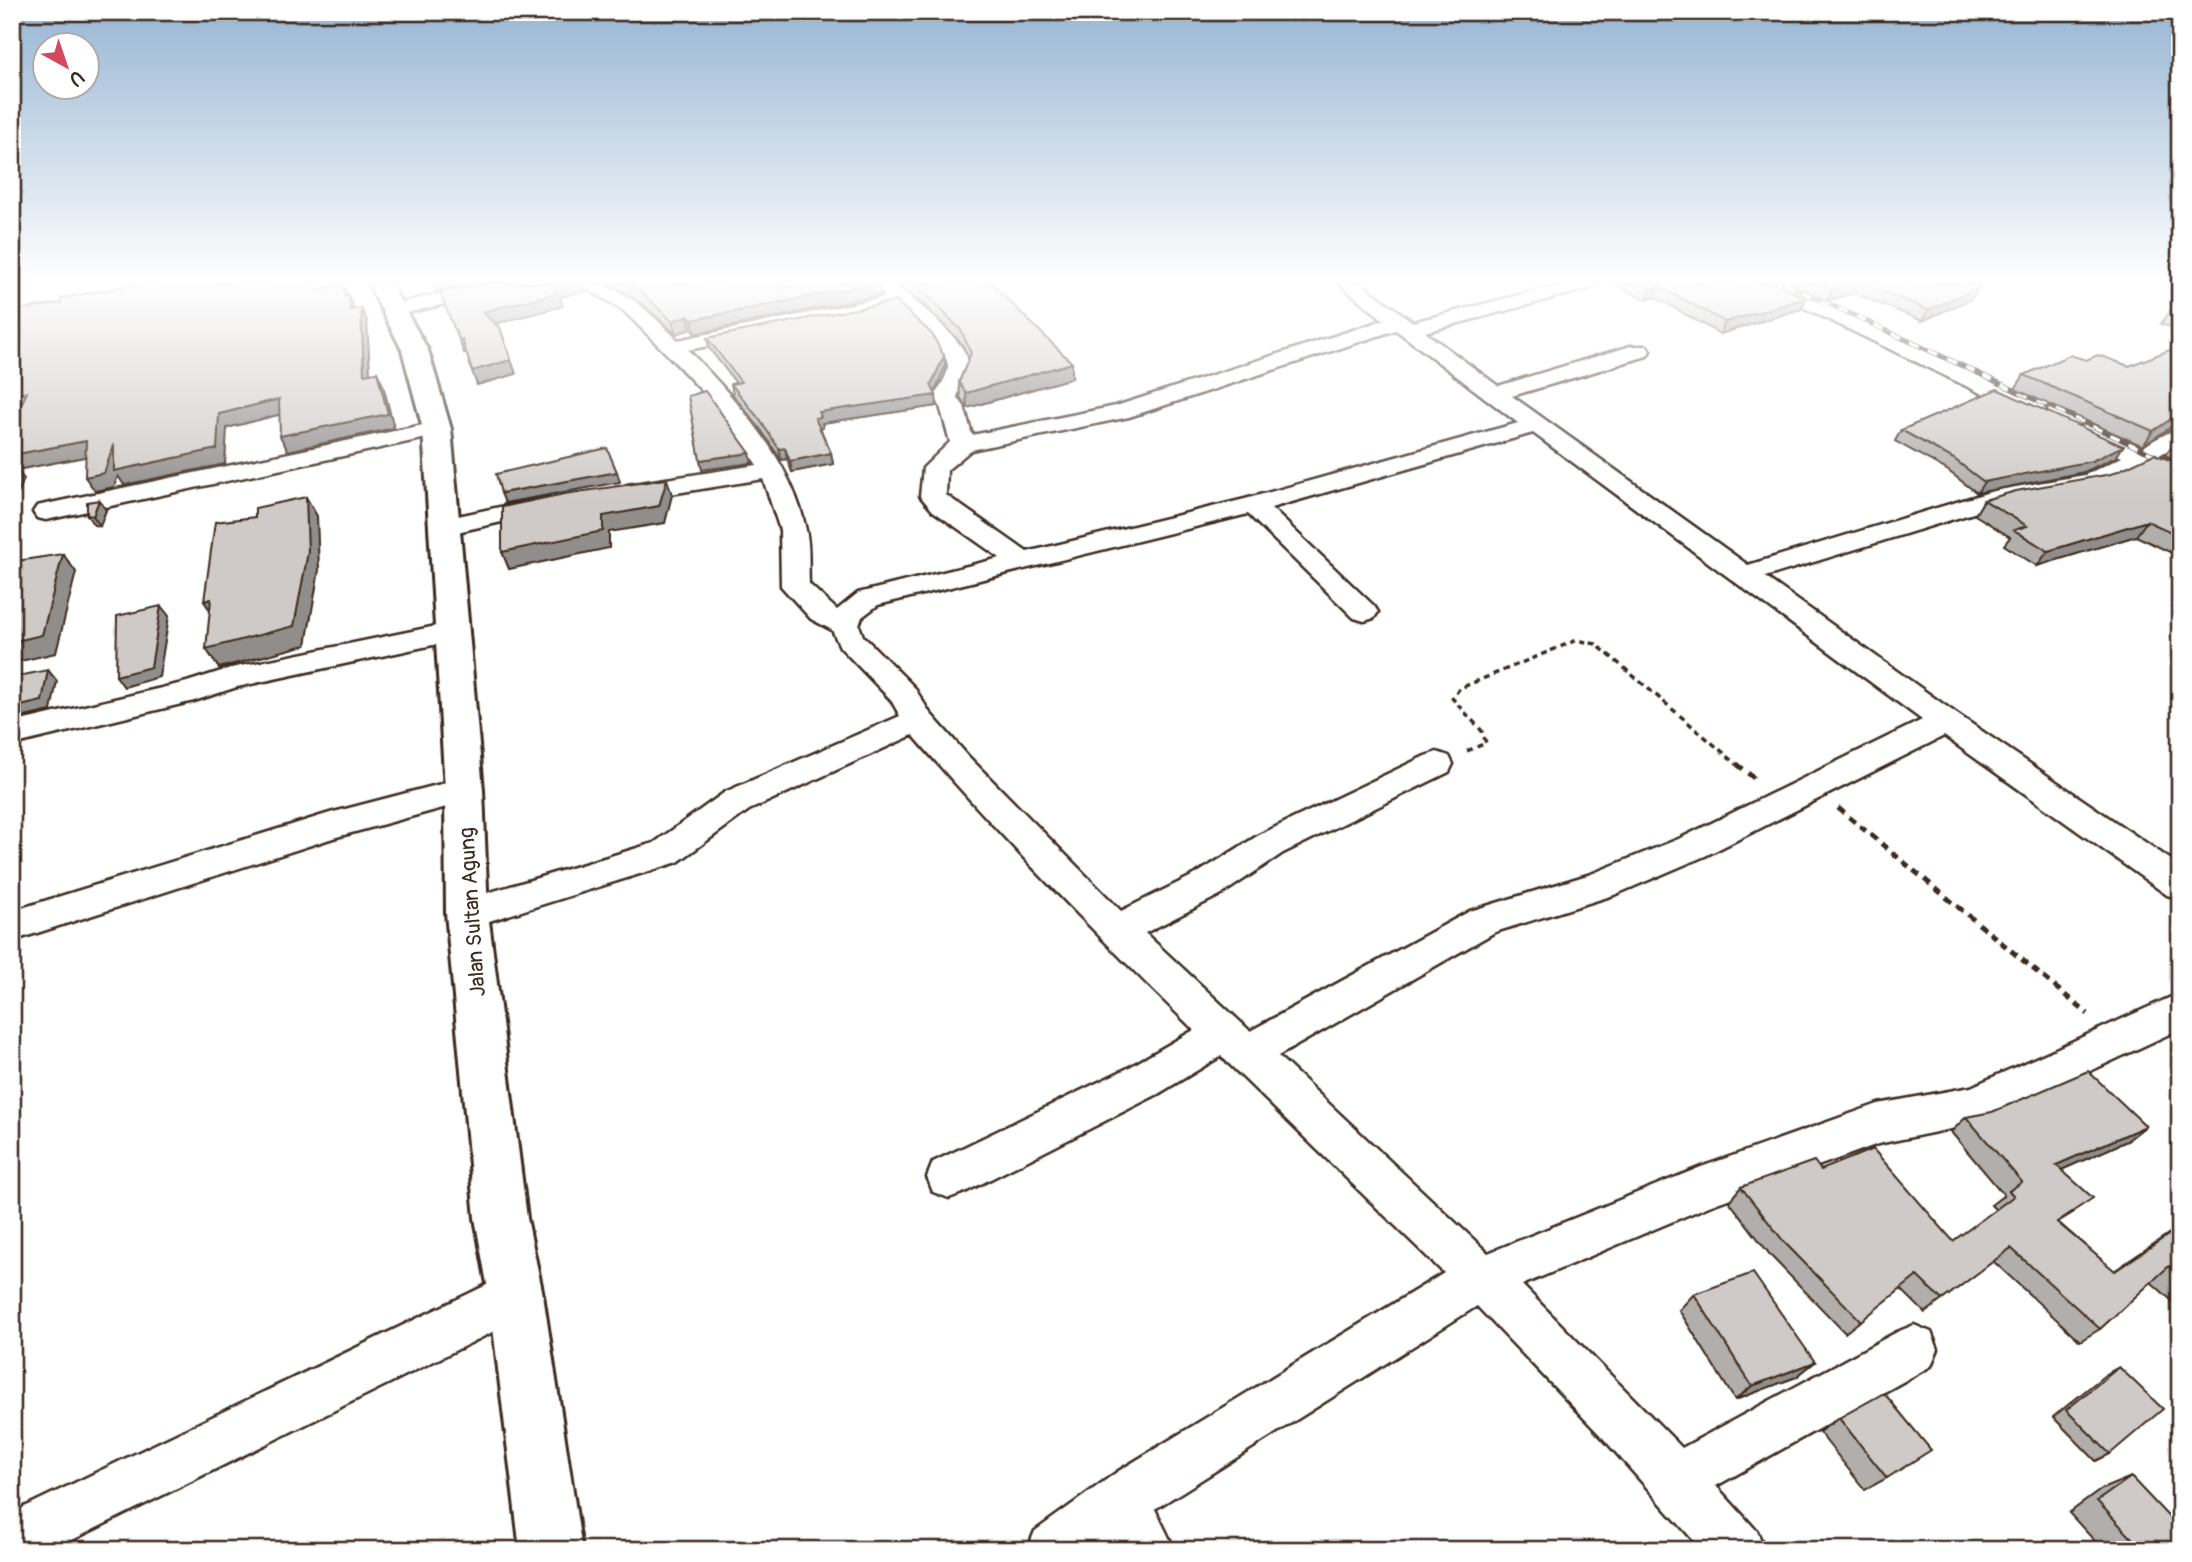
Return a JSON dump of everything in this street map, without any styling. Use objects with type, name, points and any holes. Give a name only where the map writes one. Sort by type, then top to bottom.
[{"type":"highway","name":"Jalan Sultan Agung","points":[[417,356],[438,429],[464,790],[467,913],[501,1218],[516,1295],[551,1550]]},
{"type":"street","points":[[682,356],[728,405],[765,471],[793,530],[795,586],[821,613],[844,625],[850,640],[903,694],[905,726],[957,765],[1115,931],[1218,1045],[1465,1287],[1677,1479],[1738,1550]]},
{"type":"street","points":[[955,356],[959,367],[946,397],[952,406],[963,444]]},
{"type":"street","points":[[1021,560],[942,506],[933,496],[935,468],[963,444],[1121,412],[1290,356]]},
{"type":"street","points":[[1445,356],[1536,425],[1946,722],[2180,885]]},
{"type":"street","points":[[1494,394],[1622,356]]},
{"type":"street","points":[[1931,356],[2148,453],[2180,473]]},
{"type":"street","points":[[1942,356],[2059,413]]},
{"type":"street","points":[[844,625],[850,611],[868,599],[1253,505],[1536,425]]},
{"type":"street","points":[[46,512],[438,429]]},
{"type":"street","points":[[1744,575],[2002,496],[2091,481],[2180,434]]},
{"type":"street","points":[[2148,453],[2180,461]]},
{"type":"street","points":[[608,495],[765,471]]},
{"type":"street","points":[[444,527],[569,500]]},
{"type":"street","points":[[1253,505],[1364,612]]},
{"type":"street","points":[[12,734],[194,691],[231,678],[451,632]]},
{"type":"street","points":[[949,1177],[1218,1045],[1483,921],[1601,885],[1693,847],[1946,722]]},
{"type":"street","points":[[467,913],[666,853],[737,801],[905,726]]},
{"type":"street","points":[[1115,931],[1209,884],[1271,844],[1437,764]]},
{"type":"street","points":[[12,926],[330,826],[464,790]]},
{"type":"street","points":[[1054,1550],[1122,1501],[1465,1287],[1701,1188],[1878,1124],[1975,1105],[2180,1010]]},
{"type":"street","points":[[12,1541],[516,1295]]},
{"type":"street","points":[[1677,1479],[1914,1349]]},
{"type":"street","points":[[1122,1501],[1148,1550]]},
{"type":"path","points":[[1437,764],[1486,743],[1482,730],[1452,698],[1460,688],[1577,640],[1596,644],[1783,803]]},
{"type":"path","points":[[1813,788],[2118,1040]]},
{"type":"building","points":[[12,356],[363,356],[364,374],[377,372],[388,414],[280,436],[279,399],[219,414],[217,449],[114,471],[114,444],[104,473],[85,477],[86,441],[12,455],[12,424],[27,392],[12,395]]},
{"type":"building","points":[[467,356],[510,356],[511,360],[472,371]]},
{"type":"building","points":[[721,356],[944,356],[931,385],[936,395],[819,412],[821,417],[815,418],[831,453],[790,461],[785,448],[779,449],[731,384],[741,382]]},
{"type":"building","points":[[970,356],[1065,356],[1072,363],[966,393],[959,382]]},
{"type":"building","points":[[2068,356],[2086,360],[2101,356],[2129,366],[2155,356],[2180,356],[2180,413],[2153,431],[2024,375]]},
{"type":"building","points":[[1997,389],[2123,446],[2092,461],[1984,482],[1954,459],[1901,430]]},
{"type":"building","points":[[705,391],[750,453],[700,460],[688,396]]},
{"type":"building","points":[[607,448],[617,472],[501,493],[496,474]]},
{"type":"building","points":[[2154,454],[2180,464],[2180,536],[2147,521],[2048,551],[2014,530],[2027,526],[1984,500],[2016,491],[2111,474]]},
{"type":"building","points":[[667,479],[659,506],[603,516],[603,531],[502,552],[502,507],[564,494]]},
{"type":"building","points":[[306,497],[308,552],[294,626],[206,649],[211,599],[204,601],[215,522],[255,517],[255,508]]},
{"type":"building","points":[[99,500],[93,516],[87,515],[87,502]]},
{"type":"building","points":[[63,554],[42,635],[12,642],[12,577],[17,561]]},
{"type":"building","points":[[161,606],[151,667],[116,676],[117,616]]},
{"type":"building","points":[[48,670],[42,701],[12,708],[18,676]]},
{"type":"building","points":[[2088,1071],[2146,1126],[2056,1165],[2093,1198],[2057,1222],[2115,1271],[2180,1227],[2180,1275],[2169,1266],[2100,1329],[2011,1248],[1942,1300],[1917,1276],[1861,1321],[1785,1243],[1741,1187],[1814,1161],[1821,1170],[1873,1149],[1953,1241],[2014,1196],[2009,1191],[2022,1182],[1966,1117],[1992,1112]]},
{"type":"building","points":[[1753,1273],[1815,1362],[1752,1386],[1694,1294]]},
{"type":"building","points":[[2119,1367],[2163,1409],[2110,1454],[2066,1410]]},
{"type":"building","points":[[1884,1393],[1931,1450],[1887,1478],[1839,1418]]},
{"type":"building","points":[[2131,1477],[2180,1529],[2180,1550],[2143,1550],[2097,1501]]},
{"type":"railway","points":[[1941,356],[2180,467]]}]
